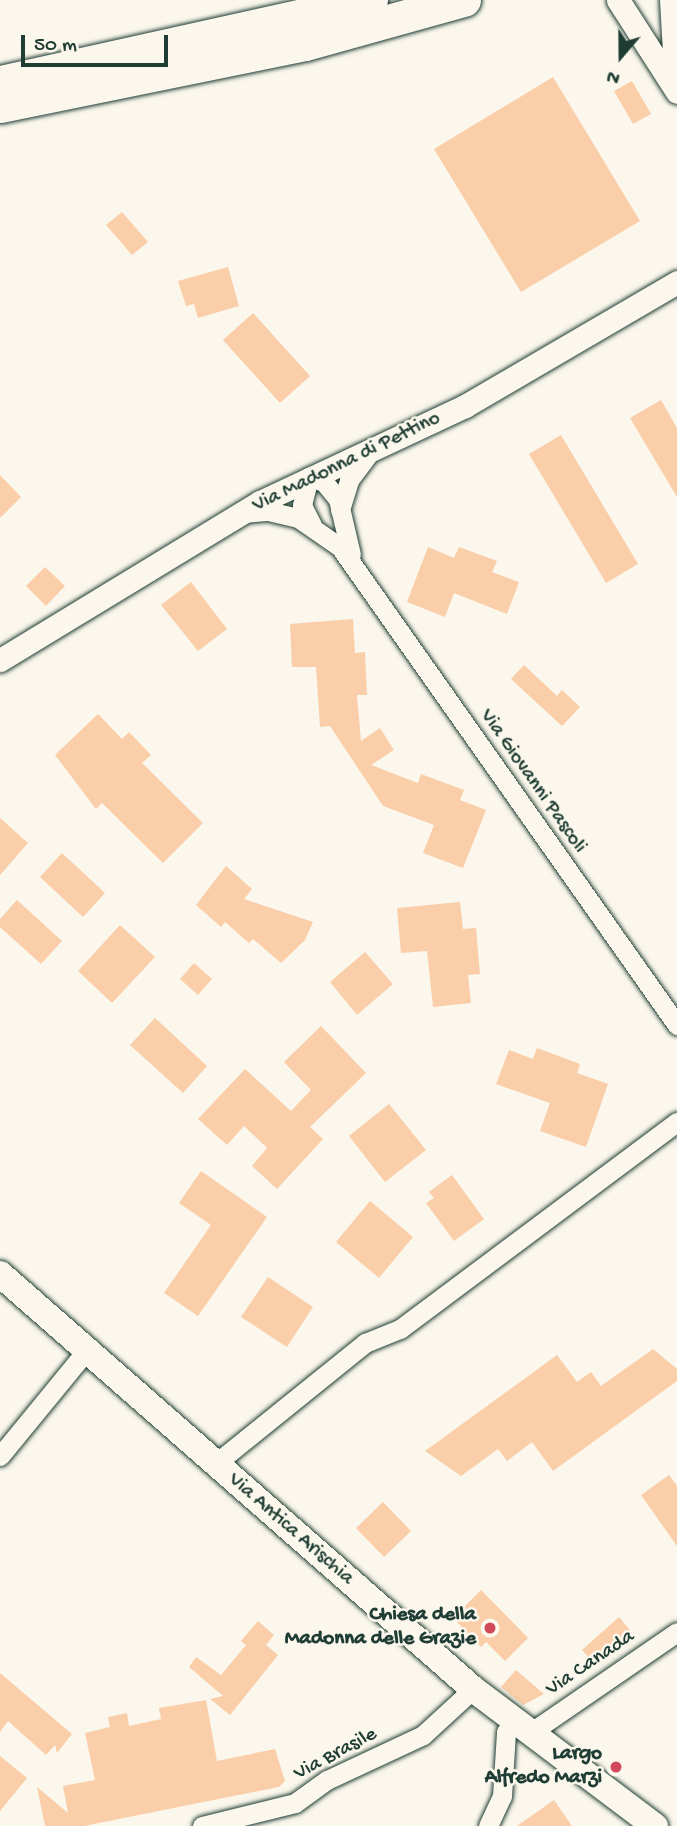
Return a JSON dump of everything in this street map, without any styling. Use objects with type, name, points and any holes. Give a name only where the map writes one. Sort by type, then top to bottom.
[{"type":"highway","points":[[0,106],[176,59],[371,0]]},
{"type":"highway","points":[[0,82],[176,59],[464,0]]},
{"type":"main road","name":"Via Antica Arischia","points":[[0,1274],[473,1689],[655,1826]]},
{"type":"street","points":[[618,0],[675,76]]},
{"type":"street","points":[[669,0],[675,76]]},
{"type":"street","name":"Via Madonna di Pettino","points":[[0,660],[242,513],[309,477],[465,406],[672,283]]},
{"type":"street","points":[[340,510],[349,480],[373,448]]},
{"type":"street","points":[[309,477],[302,505],[312,525]]},
{"type":"street","name":"Via Giovanni Pascoli","points":[[309,477],[333,491],[354,564]]},
{"type":"street","name":"Via Giovanni Pascoli","points":[[242,513],[268,510],[312,525],[354,564],[677,1025]]},
{"type":"street","points":[[215,1464],[365,1343],[400,1329],[677,1122]]},
{"type":"street","points":[[0,1456],[86,1351]]},
{"type":"street","name":"Via Canada","points":[[522,1727],[677,1632]]},
{"type":"street","name":"Via Brasile","points":[[202,1826],[295,1803],[327,1780],[423,1735],[473,1689]]},
{"type":"street","points":[[488,1826],[502,1797],[506,1732],[522,1727]]},
{"type":"building","points":[[553,77],[640,221],[521,292],[434,149]]},
{"type":"building","points":[[632,81],[651,114],[633,124],[614,91]]},
{"type":"building","points":[[122,212],[148,242],[132,255],[106,225]]},
{"type":"building","points":[[228,267],[239,306],[198,318],[194,304],[186,306],[178,281]]},
{"type":"building","points":[[253,313],[310,376],[280,403],[223,340]]},
{"type":"building","points":[[661,400],[677,428],[677,497],[630,418]]},
{"type":"building","points":[[561,435],[638,564],[606,583],[529,454]]},
{"type":"building","points":[[0,475],[21,497],[0,518]]},
{"type":"building","points":[[428,547],[454,558],[459,547],[497,561],[492,572],[519,582],[507,614],[454,593],[445,617],[407,602]]},
{"type":"building","points":[[45,567],[65,586],[46,606],[26,586]]},
{"type":"building","points":[[191,582],[227,629],[198,651],[161,605]]},
{"type":"building","points":[[353,619],[355,653],[365,652],[367,695],[357,695],[361,741],[380,728],[394,750],[371,765],[418,783],[421,774],[464,790],[460,800],[486,810],[463,868],[423,853],[434,825],[383,806],[330,726],[320,727],[316,667],[292,667],[290,624]]},
{"type":"building","points":[[524,665],[557,696],[562,690],[580,707],[562,726],[511,679]]},
{"type":"building","points":[[98,714],[122,739],[129,732],[151,755],[142,763],[203,823],[163,863],[102,803],[96,809],[55,755]]},
{"type":"building","points":[[0,818],[28,843],[0,875]]},
{"type":"building","points":[[62,853],[105,893],[83,917],[40,877]]},
{"type":"building","points":[[226,866],[252,889],[244,899],[313,922],[305,940],[281,963],[253,939],[249,943],[225,922],[221,927],[196,905]]},
{"type":"building","points":[[17,900],[62,941],[41,964],[0,927],[0,919]]},
{"type":"building","points":[[460,902],[463,929],[476,928],[480,974],[468,975],[471,1003],[433,1007],[427,951],[401,953],[397,908]]},
{"type":"building","points":[[120,925],[155,957],[112,1003],[78,971]]},
{"type":"building","points":[[365,952],[393,984],[357,1015],[330,982]]},
{"type":"building","points":[[194,963],[212,979],[198,995],[180,979]]},
{"type":"building","points":[[155,1018],[207,1066],[183,1093],[130,1045]]},
{"type":"building","points":[[321,1026],[366,1073],[310,1127],[323,1139],[277,1189],[252,1166],[267,1148],[244,1126],[227,1145],[198,1119],[245,1069],[291,1111],[311,1090],[284,1062]]},
{"type":"building","points":[[537,1048],[580,1064],[577,1073],[608,1084],[586,1147],[540,1131],[550,1103],[496,1084],[509,1050],[533,1059]]},
{"type":"building","points":[[389,1104],[426,1150],[385,1182],[349,1136]]},
{"type":"building","points":[[201,1171],[267,1217],[198,1316],[164,1293],[211,1225],[179,1203]]},
{"type":"building","points":[[452,1175],[484,1219],[454,1241],[426,1203],[434,1198],[429,1192]]},
{"type":"building","points":[[370,1201],[413,1237],[379,1278],[336,1242]]},
{"type":"building","points":[[268,1277],[313,1307],[287,1347],[241,1317]]},
{"type":"building","points":[[653,1349],[677,1369],[677,1381],[553,1471],[532,1442],[507,1461],[498,1449],[461,1476],[425,1451],[557,1355],[577,1382],[591,1372],[601,1386]]},
{"type":"building","points":[[669,1475],[677,1486],[677,1546],[641,1495]]},
{"type":"building","points":[[383,1502],[411,1531],[384,1557],[356,1528]]},
{"type":"building","name":"Chiesa della Madonna delle Grazie","points":[[481,1590],[528,1638],[505,1661],[486,1642],[481,1647],[453,1618]]},
{"type":"building","points":[[619,1617],[630,1630],[593,1662],[582,1650]]},
{"type":"building","points":[[258,1621],[274,1635],[266,1645],[278,1655],[230,1715],[210,1699],[223,1696],[189,1667],[196,1657],[221,1675],[246,1645],[241,1641]]},
{"type":"building","points":[[516,1670],[544,1694],[523,1705],[501,1687]]},
{"type":"building","points":[[0,1673],[72,1734],[57,1753],[55,1745],[46,1755],[8,1721],[0,1732]]},
{"type":"building","points":[[206,1700],[217,1761],[275,1749],[285,1781],[279,1787],[84,1826],[45,1826],[37,1787],[68,1813],[63,1786],[95,1780],[85,1733],[110,1727],[108,1717],[127,1713],[129,1726],[161,1719],[159,1708]]},
{"type":"building","points":[[0,1756],[27,1778],[0,1811]]},
{"type":"building","points":[[554,1800],[572,1826],[517,1826]]},
{"type":"place","name":"Chiesa della Madonna delle Grazie","points":[[490,1628]]},
{"type":"place","name":"Largo Alfredo Marzi","points":[[616,1767]]}]
